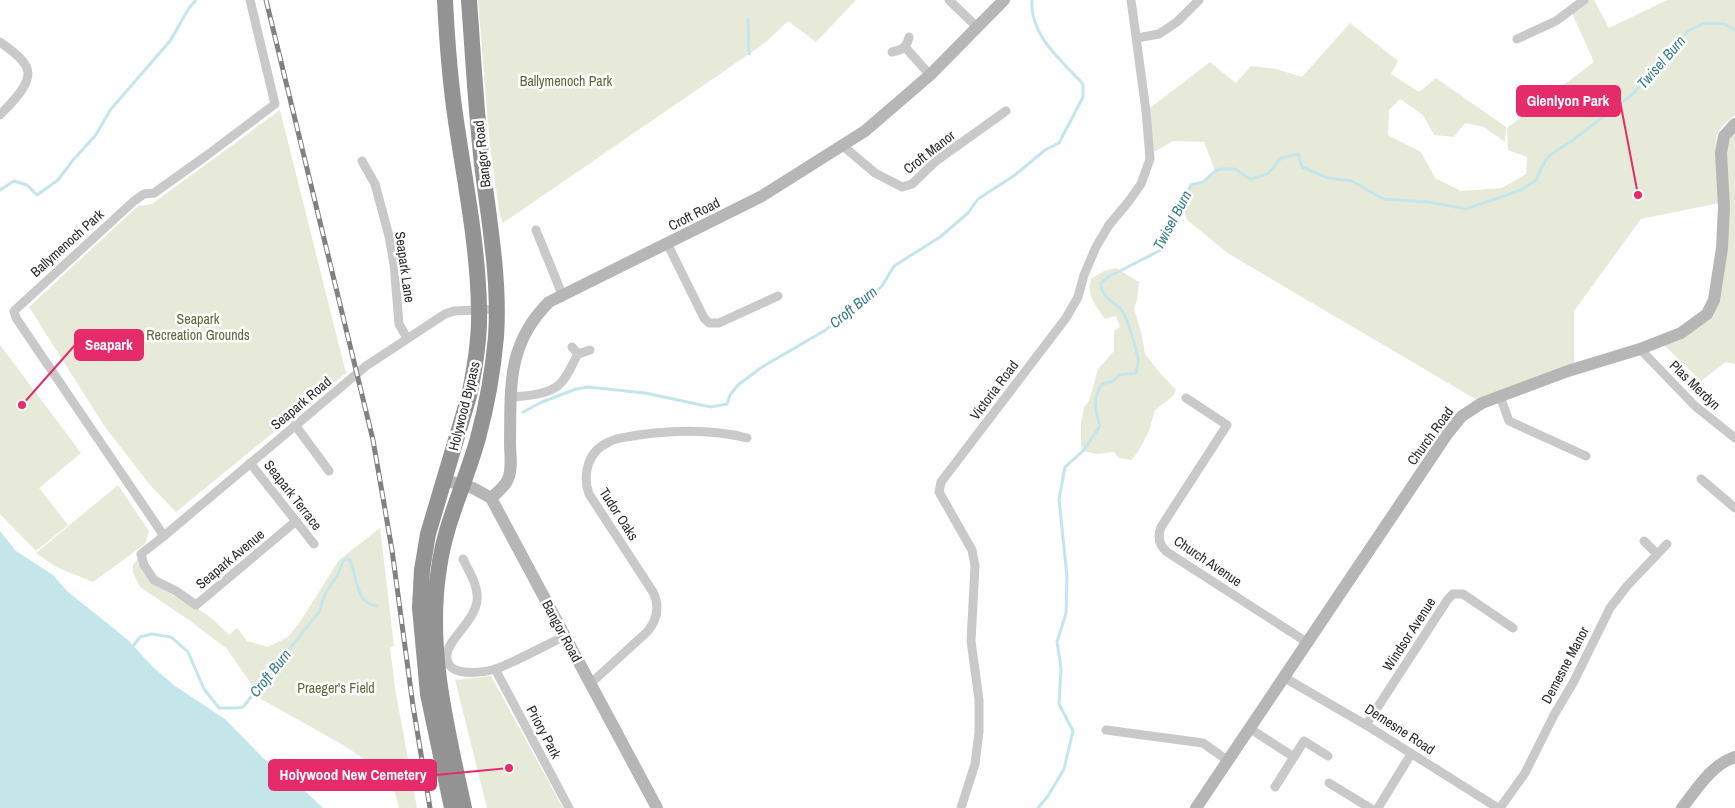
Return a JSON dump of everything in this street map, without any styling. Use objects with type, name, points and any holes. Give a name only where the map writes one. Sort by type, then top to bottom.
[{"type":"highway","name":"Holywood Bypass","points":[[445,0],[447,51],[468,204],[479,310],[473,379],[428,534],[422,570],[420,608],[428,694],[452,808]]},
{"type":"highway","name":"Bangor Road","points":[[469,0],[473,62],[497,309]]},
{"type":"highway","name":"Holywood Bypass","points":[[464,808],[444,715],[434,635],[435,596],[448,524],[478,438],[485,407],[496,336],[497,309]]},
{"type":"street","name":"Ballymenoch Park","points":[[164,536],[16,318],[14,311],[144,194],[154,193],[274,104],[250,0]]},
{"type":"street","points":[[949,0],[978,28]]},
{"type":"street","name":"Croft Road","points":[[491,498],[508,480],[513,367],[523,336],[548,302],[762,196],[843,146],[865,131],[930,75],[1004,0]]},
{"type":"street","name":"Victoria Road","points":[[961,808],[973,771],[979,732],[979,700],[971,641],[975,566],[972,550],[939,492],[941,482],[1066,318],[1078,297],[1084,275],[1096,247],[1109,225],[1140,184],[1150,159],[1146,111],[1131,0]]},
{"type":"street","points":[[1137,38],[1159,34],[1177,22],[1199,0]]},
{"type":"street","points":[[1518,39],[1556,21],[1584,0]]},
{"type":"street","points":[[892,52],[905,47],[909,37]]},
{"type":"street","points":[[0,42],[25,63],[29,75],[25,85],[0,115]]},
{"type":"street","points":[[905,47],[930,75]]},
{"type":"street","name":"Croft Manor","points":[[843,146],[875,173],[902,187],[912,184],[936,161],[1006,111]]},
{"type":"street","name":"Church Road","points":[[1196,808],[1448,433],[1462,416],[1472,408],[1500,396],[1576,368],[1640,349],[1681,333],[1707,314],[1714,300],[1722,248],[1724,207],[1721,153],[1724,136],[1735,124]]},
{"type":"street","name":"Seapark Lane","points":[[362,161],[375,184],[389,236],[394,264],[399,324],[407,338]]},
{"type":"street","points":[[368,170],[376,165]]},
{"type":"street","points":[[536,230],[562,294]]},
{"type":"street","points":[[667,244],[704,318],[709,323],[719,323],[778,296]]},
{"type":"street","name":"Seapark Road","points":[[140,554],[164,536],[366,366],[445,314],[454,311],[497,309]]},
{"type":"street","name":"Plas Merdyn","points":[[1640,349],[1695,406],[1735,438]]},
{"type":"street","points":[[512,397],[532,395],[556,387],[565,377],[575,350],[590,350]]},
{"type":"street","points":[[1500,396],[1509,421],[1586,456]]},
{"type":"street","name":"Church Avenue","points":[[1186,398],[1227,425],[1160,527],[1159,542],[1167,552],[1308,643]]},
{"type":"street","points":[[295,426],[329,471]]},
{"type":"street","name":"Tudor Oaks","points":[[590,684],[647,632],[654,622],[657,610],[653,592],[589,494],[585,479],[592,456],[602,445],[609,441],[654,433],[702,431],[747,438]]},
{"type":"street","name":"Seapark Terrace","points":[[250,463],[314,544]]},
{"type":"street","points":[[444,480],[483,492],[491,498]]},
{"type":"street","points":[[1701,480],[1735,508]]},
{"type":"street","name":"Bangor Road","points":[[491,498],[657,808]]},
{"type":"street","name":"Seapark Avenue","points":[[140,554],[144,565],[154,580],[196,605],[296,521]]},
{"type":"street","points":[[1644,541],[1657,554]]},
{"type":"street","name":"Demesne Manor","points":[[1499,808],[1526,773],[1610,608],[1627,586],[1667,544]]},
{"type":"street","points":[[463,559],[467,577],[477,593],[476,607],[450,647],[447,659],[451,667],[460,672],[495,669],[564,636]]},
{"type":"street","name":"Windsor Avenue","points":[[1366,724],[1450,596],[1457,593],[1463,594],[1513,628]]},
{"type":"street","name":"Priory Park","points":[[495,669],[569,808]]},
{"type":"street","name":"Demesne Road","points":[[1285,678],[1366,724],[1499,808]]},
{"type":"street","points":[[1249,728],[1294,757]]},
{"type":"street","points":[[1106,730],[1203,743],[1227,760]]},
{"type":"street","points":[[1275,787],[1304,741],[1328,756]]},
{"type":"street","points":[[1378,808],[1411,754]]},
{"type":"street","points":[[1682,808],[1713,770],[1735,757]]},
{"type":"street","points":[[1330,783],[1370,808]]},
{"type":"green space","name":"Ballymenoch Park","points":[[478,0],[856,0],[816,42],[788,21],[766,42],[503,223],[500,216],[490,147]]},
{"type":"green space","points":[[1584,0],[1594,0],[1609,28],[1667,0],[1735,0],[1735,115],[1723,125],[1716,137],[1719,203],[1641,219],[1574,311],[1574,364],[1477,400],[1229,254],[1187,220],[1181,203],[1191,185],[1203,182],[1215,171],[1204,142],[1173,141],[1154,152],[1146,111],[1210,62],[1236,83],[1251,66],[1276,69],[1302,77],[1350,23],[1398,61],[1391,74],[1419,92],[1436,78],[1506,127],[1505,142],[1484,127],[1465,123],[1454,137],[1434,135],[1423,115],[1400,99],[1389,110],[1388,135],[1421,152],[1435,178],[1461,191],[1502,188],[1526,174],[1527,157],[1508,150],[1507,128],[1594,62],[1571,11]]},
{"type":"green space","name":"Seapark Recreation Grounds","points":[[280,110],[346,373],[176,512],[150,485],[105,427],[29,307],[138,206],[152,204]]},
{"type":"green space","points":[[1735,128],[1735,364],[1726,362],[1701,381],[1664,345],[1713,317],[1724,265],[1725,145]]},
{"type":"green space","points":[[1116,268],[1139,282],[1134,308],[1145,354],[1176,390],[1173,396],[1155,410],[1149,431],[1132,460],[1119,458],[1114,452],[1096,454],[1083,451],[1081,445],[1081,424],[1084,407],[1089,401],[1098,369],[1114,351],[1114,331],[1120,327],[1116,316],[1105,319],[1098,310],[1091,295],[1091,279],[1104,271]]},
{"type":"green space","points":[[0,345],[81,453],[39,488],[68,525],[36,551],[0,514]]},
{"type":"green space","points":[[118,485],[149,531],[145,544],[93,582],[56,567],[36,553]]},
{"type":"green space","name":"Praeger's Field","points":[[380,528],[394,646],[390,647],[395,688],[417,808],[399,808],[391,777],[343,745],[261,699],[256,694],[266,676],[256,691],[227,649],[140,587],[133,573],[133,565],[140,556],[141,568],[145,575],[160,588],[199,609],[229,635],[237,628],[247,641],[268,647],[288,637],[300,622],[339,560]]},
{"type":"green space","points":[[491,676],[563,808],[487,808],[455,680]]},
{"type":"water","points":[[0,531],[16,551],[53,575],[67,591],[128,640],[153,667],[175,686],[225,719],[263,758],[292,779],[323,808],[0,808]]},
{"type":"waterway","points":[[0,190],[14,181],[27,185],[37,195],[58,180],[95,136],[111,109],[170,41],[189,8],[196,0]]},
{"type":"waterway","name":"Croft Burn","points":[[523,412],[542,402],[576,389],[588,387],[645,393],[711,407],[727,404],[730,395],[738,385],[762,367],[824,331],[865,301],[882,286],[894,266],[940,237],[968,213],[978,199],[1015,175],[1045,150],[1059,143],[1083,97],[1083,84],[1057,57],[1041,36],[1032,13],[1032,0]]},
{"type":"waterway","points":[[748,19],[749,54]]},
{"type":"waterway","name":"Twisel Burn","points":[[1038,808],[1048,796],[1064,769],[1073,731],[1059,704],[1061,668],[1057,642],[1066,613],[1067,577],[1059,499],[1065,467],[1083,451],[1100,426],[1095,404],[1102,384],[1113,381],[1119,375],[1136,373],[1138,364],[1138,357],[1124,315],[1103,292],[1101,283],[1108,277],[1159,251],[1171,222],[1191,185],[1203,182],[1215,171],[1221,169],[1235,169],[1250,179],[1268,174],[1281,158],[1298,154],[1302,167],[1328,178],[1352,181],[1383,199],[1428,202],[1466,209],[1521,190],[1536,180],[1550,155],[1573,140],[1634,93],[1648,74],[1688,31],[1705,23],[1724,24],[1735,30]]},
{"type":"waterway","name":"Croft Burn","points":[[133,646],[140,637],[152,634],[171,637],[188,652],[204,689],[219,708],[238,708],[243,707],[319,612],[325,594],[337,576],[343,561],[346,559],[350,560],[358,588],[364,600],[377,606]]},
{"type":"railway","points":[[266,0],[373,440],[392,550],[413,706],[430,808]]},
{"type":"place","name":"Glenlyon Park","points":[[1638,195]]},
{"type":"place","name":"Seapark","points":[[22,405]]},
{"type":"place","name":"Holywood New Cemetery","points":[[509,768]]}]
